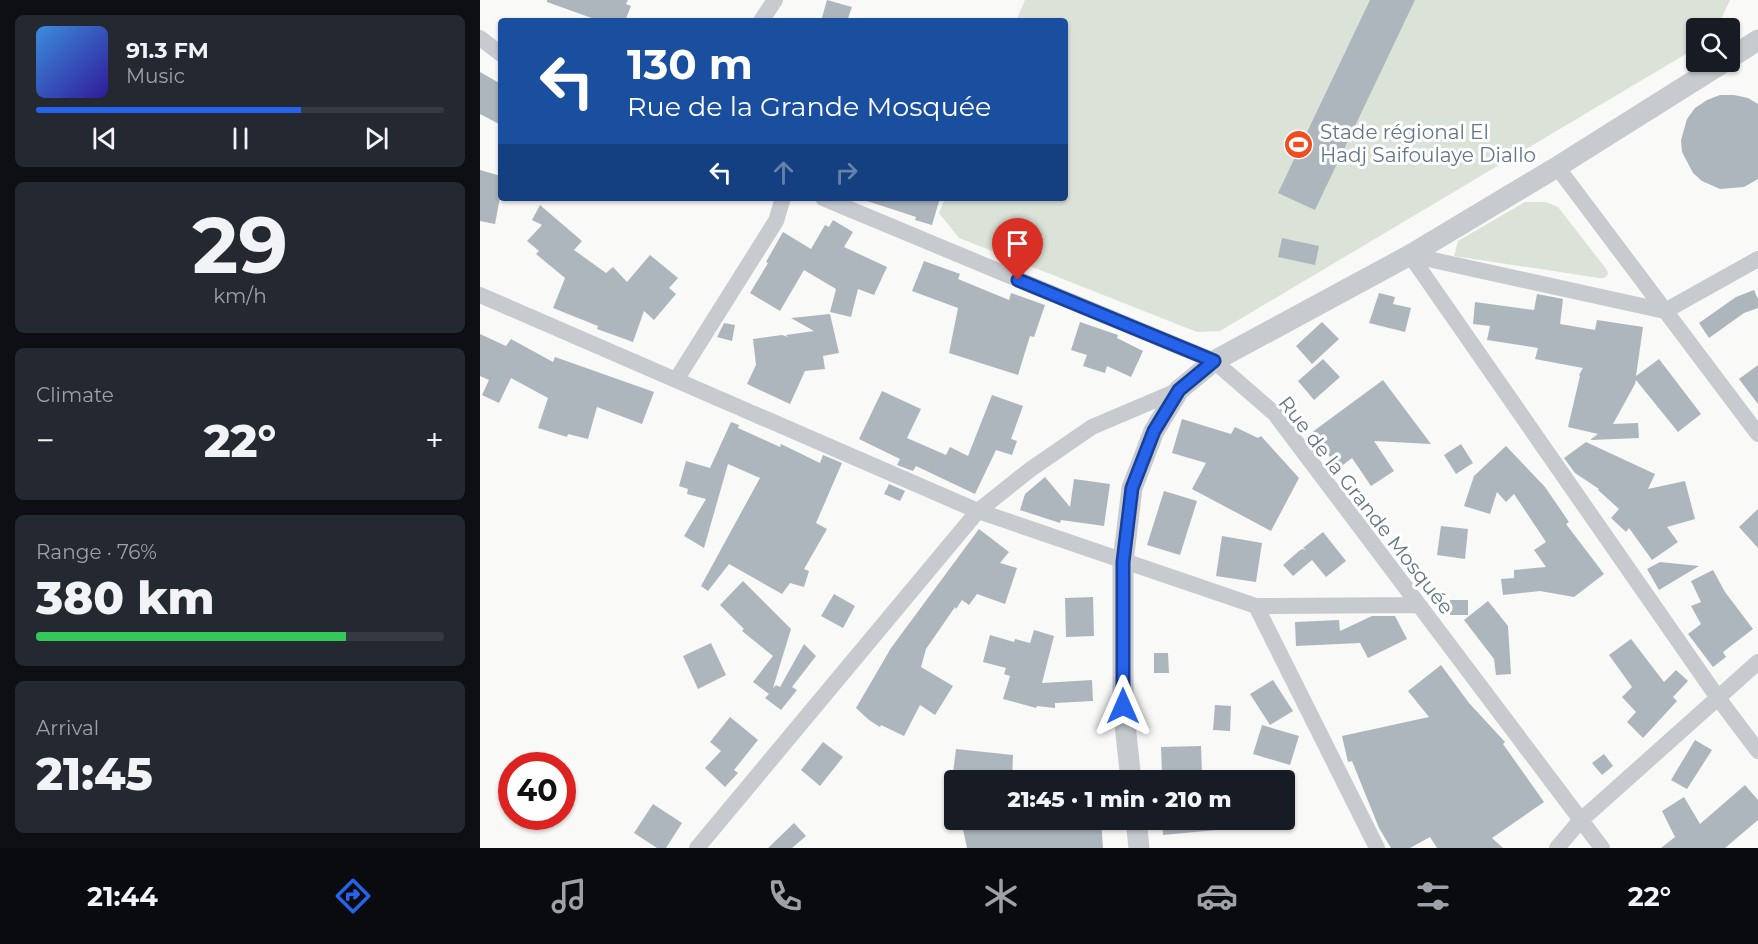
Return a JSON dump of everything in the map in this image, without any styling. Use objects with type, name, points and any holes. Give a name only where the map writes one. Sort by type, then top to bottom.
[{"type":"street","points":[[763,18],[775,0]]},
{"type":"street","points":[[480,38],[498,52]]},
{"type":"street","points":[[1740,52],[1758,40]]},
{"type":"street","points":[[697,848],[978,511],[1030,470],[1092,427],[1179,390],[1214,361],[1410,255],[1557,167],[1708,72]]},
{"type":"street","points":[[1557,167],[1758,434]]},
{"type":"street","points":[[676,380],[776,221],[782,201]]},
{"type":"street","name":"Rue de la Grande Mosquée","points":[[830,201],[1214,361],[1275,414],[1602,848]]},
{"type":"street","points":[[1410,255],[1665,311],[1758,259]]},
{"type":"street","points":[[1410,255],[1718,698],[1758,751]]},
{"type":"street","points":[[480,295],[978,511],[1256,606],[1418,605]]},
{"type":"street","points":[[1130,770],[1123,706],[1123,562],[1132,488],[1154,431],[1179,390]]},
{"type":"street","points":[[1256,606],[1377,848]]},
{"type":"street","points":[[1557,848],[1580,821],[1758,662]]},
{"type":"street","points":[[1137,830],[1139,848]]},
{"type":"shaded area","name":"Stade régional El Hadj Saifoulaye Diallo","points":[[1025,0],[1730,0],[1722,18],[1686,18],[1686,54],[1220,331],[1197,332],[959,238],[939,213],[944,201],[1068,201],[1068,18],[1017,18]]},
{"type":"shaded area","points":[[1525,202],[1545,202],[1558,207],[1608,274],[1604,278],[1599,278],[1454,256],[1458,241]]},
{"type":"building","points":[[547,0],[628,0],[626,4],[631,6],[626,18],[592,18],[547,2]]},
{"type":"building","points":[[827,0],[852,7],[848,18],[822,18]]},
{"type":"building","points":[[1370,0],[1415,0],[1315,210],[1278,193]]},
{"type":"building","points":[[480,72],[498,82],[498,123],[480,114]]},
{"type":"building","points":[[1720,95],[1748,98],[1758,104],[1758,179],[1744,187],[1720,189],[1702,181],[1693,173],[1682,152],[1681,140],[1687,119],[1695,108]]},
{"type":"building","points":[[480,170],[498,175],[499,201],[495,224],[480,221]]},
{"type":"building","points":[[867,201],[939,201],[932,225],[915,220],[916,217]]},
{"type":"building","points":[[540,205],[582,241],[574,250],[606,273],[613,267],[627,282],[650,255],[678,278],[669,288],[676,294],[654,320],[644,311],[633,342],[597,329],[598,326],[553,308],[565,278],[536,254],[539,251],[527,241],[542,225],[532,220]]},
{"type":"building","points":[[833,220],[853,232],[844,247],[887,267],[874,295],[858,289],[851,317],[830,312],[836,289],[804,270],[780,311],[750,293],[783,232],[811,249],[825,225],[829,227]]},
{"type":"building","points":[[1282,238],[1319,246],[1315,265],[1278,257]]},
{"type":"building","points":[[924,261],[960,274],[958,279],[1009,300],[1011,293],[1045,305],[1034,337],[1030,336],[1018,375],[949,353],[958,308],[912,291]]},
{"type":"building","points":[[1754,290],[1758,299],[1758,308],[1744,313],[1709,338],[1699,323],[1736,297]]},
{"type":"building","points":[[1379,293],[1395,297],[1393,304],[1411,308],[1405,332],[1369,323]]},
{"type":"building","points":[[1537,294],[1563,299],[1560,324],[1595,330],[1597,320],[1643,327],[1636,376],[1659,359],[1701,414],[1678,432],[1636,380],[1613,424],[1638,423],[1639,438],[1590,440],[1598,434],[1568,427],[1579,375],[1583,368],[1535,359],[1538,348],[1487,340],[1490,326],[1473,324],[1475,302],[1534,310]]},
{"type":"building","points":[[830,314],[839,353],[823,356],[825,369],[805,371],[790,404],[747,384],[756,365],[753,339],[782,335],[788,337],[786,335],[814,331],[791,318]]},
{"type":"building","points":[[1080,322],[1118,335],[1117,338],[1143,351],[1131,377],[1107,366],[1105,373],[1083,366],[1087,355],[1071,350]]},
{"type":"building","points":[[1322,322],[1339,339],[1312,364],[1296,346]]},
{"type":"building","points":[[724,323],[735,325],[732,341],[717,337]]},
{"type":"building","points":[[480,334],[506,346],[511,339],[553,362],[555,357],[654,392],[642,424],[597,407],[588,439],[568,434],[567,437],[538,428],[548,398],[511,378],[499,403],[482,395],[489,380],[480,376]]},
{"type":"building","points":[[1323,359],[1340,377],[1314,400],[1298,381]]},
{"type":"building","points":[[1758,365],[1758,404],[1739,379]]},
{"type":"building","points":[[1383,380],[1431,444],[1374,441],[1394,471],[1371,486],[1352,458],[1339,468],[1311,433]]},
{"type":"building","points":[[882,391],[921,409],[907,438],[946,455],[950,447],[968,456],[992,395],[1023,406],[1011,439],[1017,441],[1012,455],[996,450],[975,494],[916,466],[913,471],[897,465],[900,459],[859,439]]},
{"type":"building","points":[[1182,419],[1231,434],[1235,427],[1258,438],[1261,436],[1299,478],[1271,531],[1192,489],[1206,463],[1172,453]]},
{"type":"building","points":[[731,422],[739,425],[738,428],[780,447],[781,444],[820,463],[823,455],[842,463],[816,523],[827,529],[804,569],[809,571],[804,587],[790,583],[782,594],[729,564],[708,591],[701,586],[760,478],[728,464],[704,548],[684,536],[706,499],[687,494],[688,489],[679,486],[686,461],[710,468]]},
{"type":"building","points":[[1586,442],[1655,474],[1648,489],[1685,481],[1695,519],[1667,527],[1678,542],[1652,560],[1629,528],[1626,532],[1611,518],[1619,509],[1599,489],[1575,473],[1564,458]]},
{"type":"building","points":[[1461,444],[1473,463],[1456,474],[1444,455]]},
{"type":"building","points":[[1506,446],[1545,487],[1569,522],[1566,524],[1604,574],[1574,597],[1540,591],[1503,595],[1501,579],[1514,578],[1514,570],[1546,567],[1534,550],[1546,542],[1514,494],[1506,502],[1497,492],[1490,514],[1464,506],[1474,476]]},
{"type":"building","points":[[1045,477],[1070,507],[1074,479],[1110,484],[1104,526],[1061,520],[1060,523],[1020,510],[1025,494]]},
{"type":"building","points":[[889,484],[905,491],[900,501],[884,494]]},
{"type":"building","points":[[1164,491],[1197,501],[1180,555],[1147,545]]},
{"type":"building","points":[[1758,509],[1758,548],[1739,527]]},
{"type":"building","points":[[1441,526],[1468,529],[1465,559],[1437,555]]},
{"type":"building","points":[[979,529],[1009,552],[1000,563],[1017,568],[1005,604],[977,594],[969,605],[962,600],[926,649],[921,667],[953,686],[935,715],[920,705],[904,736],[881,725],[880,727],[856,708],[891,648]]},
{"type":"building","points":[[1323,532],[1346,561],[1326,577],[1312,560],[1293,576],[1283,565],[1302,549],[1307,550],[1303,548]]},
{"type":"building","points":[[1222,536],[1262,543],[1256,582],[1216,576]]},
{"type":"building","points":[[1660,562],[1699,566],[1659,590],[1647,569]]},
{"type":"building","points":[[1713,570],[1725,592],[1753,629],[1723,652],[1726,657],[1713,667],[1688,634],[1701,624],[1691,606],[1701,602],[1691,581]]},
{"type":"building","points":[[743,581],[791,629],[773,688],[776,685],[780,687],[804,644],[816,656],[792,687],[797,690],[781,710],[765,698],[769,694],[753,682],[773,656],[742,631],[744,629],[720,605]]},
{"type":"building","points":[[834,594],[855,606],[843,628],[821,616]]},
{"type":"building","points":[[1093,597],[1094,636],[1066,637],[1065,598]]},
{"type":"building","points":[[1450,600],[1468,600],[1468,615],[1450,615]]},
{"type":"building","points":[[1488,601],[1508,626],[1511,674],[1496,675],[1494,659],[1464,620]]},
{"type":"building","points":[[1372,616],[1395,616],[1407,639],[1368,658],[1360,643],[1296,646],[1295,622],[1339,620],[1340,631]]},
{"type":"building","points":[[1034,630],[1054,636],[1042,683],[1092,680],[1093,701],[1055,703],[1055,708],[1037,706],[1036,708],[1003,699],[1010,676],[1004,674],[1006,668],[983,662],[990,635],[1014,642],[1015,639],[1030,643]]},
{"type":"building","points":[[1631,639],[1664,682],[1676,670],[1688,681],[1673,697],[1677,701],[1643,738],[1627,722],[1636,712],[1622,697],[1632,687],[1609,655]]},
{"type":"building","points":[[711,643],[726,675],[698,689],[683,656]]},
{"type":"building","points":[[1154,653],[1168,653],[1169,673],[1154,673]]},
{"type":"building","points":[[1441,665],[1469,703],[1505,742],[1503,744],[1544,802],[1492,838],[1503,848],[1437,848],[1430,837],[1410,848],[1391,848],[1379,828],[1352,761],[1348,762],[1342,736],[1429,717],[1408,691]]},
{"type":"building","points":[[1273,680],[1293,711],[1270,725],[1250,694]]},
{"type":"building","points":[[1215,705],[1231,706],[1230,731],[1213,730]]},
{"type":"building","points":[[730,717],[758,740],[734,770],[738,773],[725,787],[705,768],[721,751],[710,742]]},
{"type":"building","points":[[1262,725],[1299,736],[1290,765],[1253,754]]},
{"type":"building","points":[[1695,740],[1712,750],[1687,789],[1671,780]]},
{"type":"building","points":[[823,742],[843,757],[820,786],[801,770]]},
{"type":"building","points":[[1201,746],[1202,770],[1162,770],[1161,747]]},
{"type":"building","points":[[956,749],[1013,755],[1012,770],[953,770]]},
{"type":"building","points":[[1604,754],[1613,766],[1602,775],[1592,763]]},
{"type":"building","points":[[1745,785],[1758,800],[1758,820],[1725,848],[1661,848],[1675,837],[1662,811],[1684,797],[1700,824]]},
{"type":"building","points":[[653,804],[682,823],[666,848],[657,848],[634,833]]},
{"type":"building","points":[[794,823],[806,836],[792,848],[768,848]]},
{"type":"building","points":[[963,830],[1102,830],[1103,848],[967,848]]},
{"type":"building","points":[[1163,830],[1216,830],[1163,835]]},
{"type":"place","name":"Stade régional El Hadj Saifoulaye Diallo","points":[[1299,144]]},
{"type":"route","points":[[1018,280],[1214,361],[1179,390],[1154,431],[1132,488],[1123,562],[1123,706]]}]
